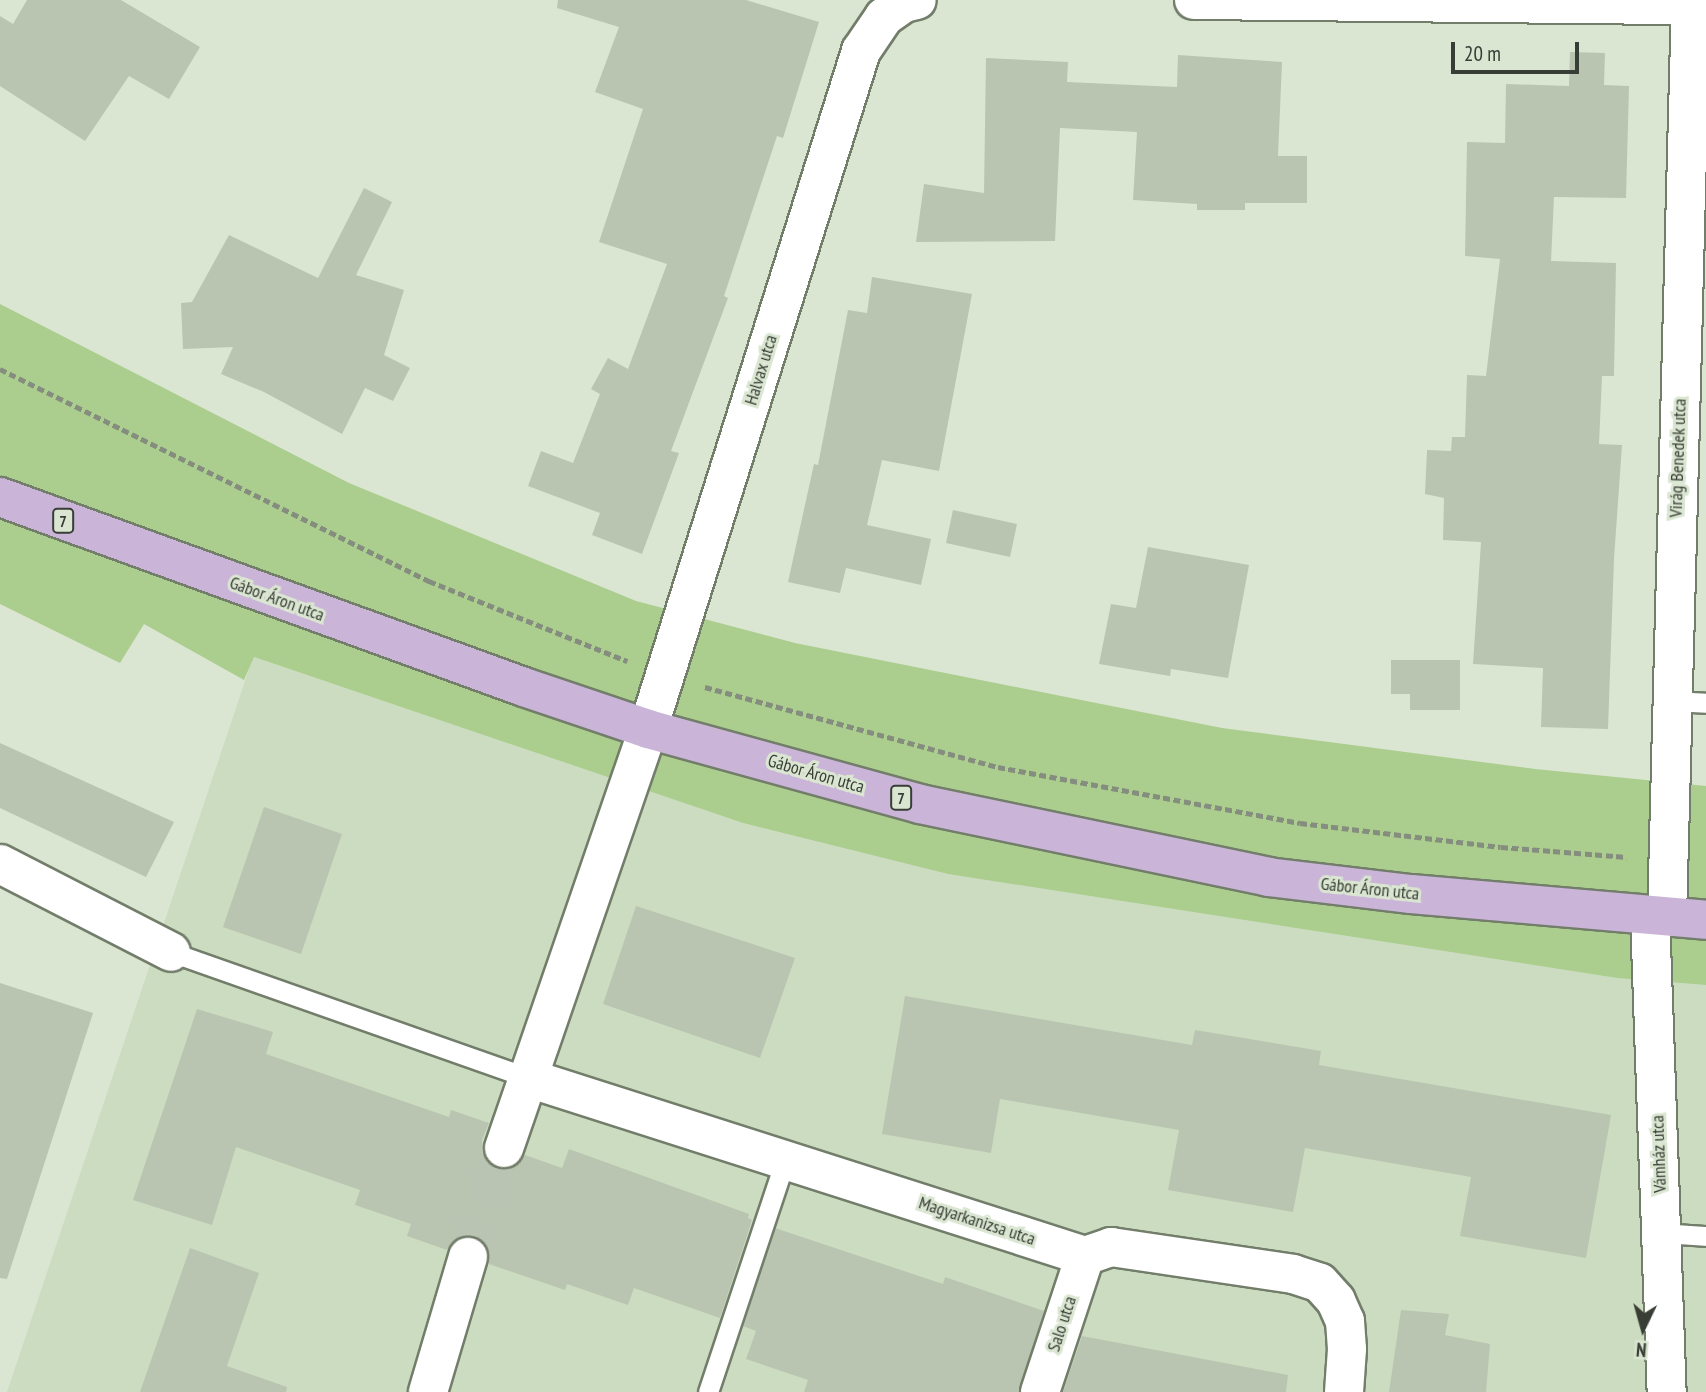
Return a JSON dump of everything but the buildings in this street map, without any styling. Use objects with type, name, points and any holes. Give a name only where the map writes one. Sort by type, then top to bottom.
[{"type":"main road","name":"Gábor Áron utca","points":[[0,497],[498,678],[648,729],[920,804],[1268,877],[1706,920]]},
{"type":"street","points":[[1194,0],[1408,2],[1694,13]]},
{"type":"street","name":"Halvax utca","points":[[504,1147],[648,729],[861,51],[901,8]]},
{"type":"street","name":"Virág Benedek utca","points":[[1658,916],[1689,702],[1694,13]]},
{"type":"street","points":[[0,864],[171,952]]},
{"type":"street","name":"Vámház utca","points":[[1658,916],[1667,1392]]},
{"type":"street","name":"Magyarkanizsa utca","points":[[528,1078],[1084,1256]]},
{"type":"street","points":[[1084,1256],[1111,1247],[1293,1274],[1320,1283],[1336,1301],[1345,1321],[1348,1349],[1344,1392]]},
{"type":"street","name":"Salo utca","points":[[1040,1392],[1084,1256]]},
{"type":"street","points":[[428,1392],[468,1258]]},
{"type":"lane","points":[[171,952],[528,1078]]},
{"type":"lane","points":[[708,1392],[785,1160]]},
{"type":"lane","points":[[1662,1233],[1706,1236]]},
{"type":"path","points":[[0,369],[429,581],[664,676],[998,767],[1245,813],[1300,823],[1501,847],[1667,860]]},
{"type":"shaded area","points":[[253,657],[743,823],[948,874],[1617,978],[1706,985],[1706,1392],[7,1392]]},
{"type":"green space","points":[[0,304],[349,483],[636,601],[795,643],[1222,728],[1535,769],[1706,786],[1706,985],[1617,978],[948,874],[743,823],[254,657],[244,680],[144,624],[120,663],[0,604]]},
{"type":"tunnel","points":[[468,1257],[504,1148]]}]
